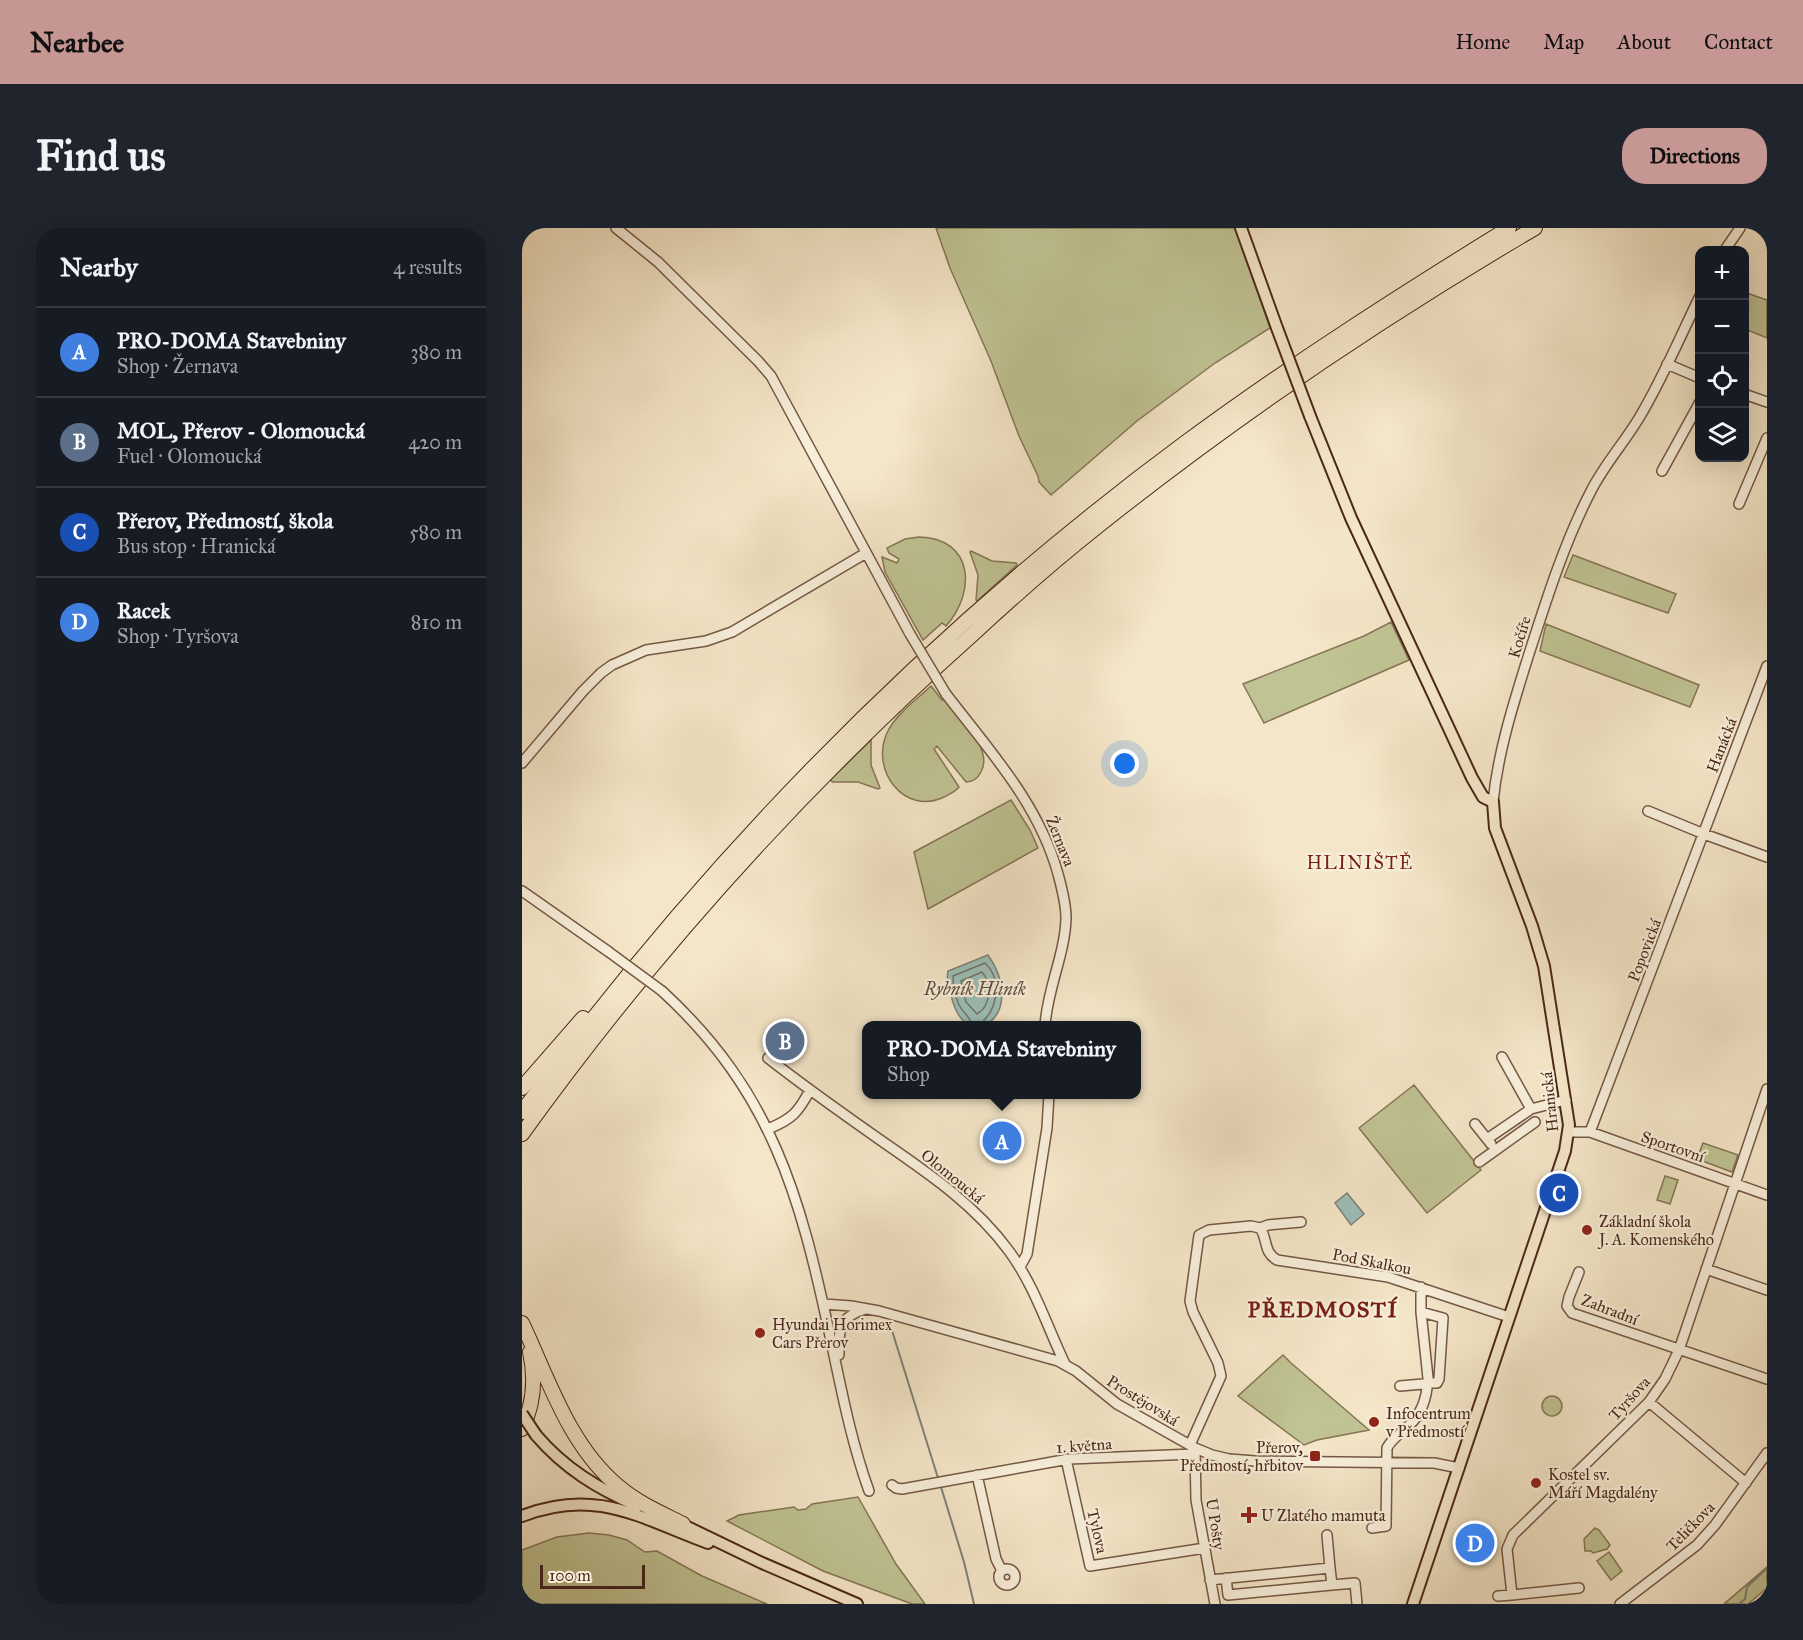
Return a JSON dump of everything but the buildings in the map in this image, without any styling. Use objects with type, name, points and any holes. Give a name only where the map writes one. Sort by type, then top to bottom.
[{"type":"highway","points":[[522,1088],[578,1023],[642,956],[789,791],[891,689],[1003,589],[1130,485],[1267,384],[1334,338],[1509,228]]},
{"type":"highway","points":[[522,1141],[528,1114],[742,863],[855,744],[927,675],[1096,527],[1275,394],[1445,283],[1535,228]]},
{"type":"highway","points":[[522,1134],[528,1114],[569,1049],[642,956]]},
{"type":"highway","points":[[522,1326],[531,1356],[534,1388],[530,1409],[522,1429]]},
{"type":"highway","points":[[522,1326],[562,1412],[576,1437],[595,1463],[629,1495],[682,1524]]},
{"type":"main road","points":[[1241,228],[1310,416],[1351,518],[1472,778],[1483,797],[1492,802]]},
{"type":"main road","name":"Hranická","points":[[1413,1604],[1565,1151],[1569,1132],[1552,1011],[1540,952],[1495,828],[1492,802]]},
{"type":"main road","points":[[522,1414],[536,1435],[563,1463],[592,1484],[762,1563]]},
{"type":"main road","points":[[522,1516],[561,1505],[582,1503],[609,1506],[762,1563],[857,1604]]},
{"type":"street","name":"Žernava","points":[[616,228],[658,262],[729,331],[771,376],[910,634],[946,694],[1019,789],[1037,820],[1055,863],[1065,900],[1066,925],[1046,1021]]},
{"type":"street","points":[[1728,246],[1740,228]]},
{"type":"street","name":"Kočíře","points":[[1492,802],[1506,727],[1541,616],[1568,544],[1593,488],[1639,418],[1698,300]]},
{"type":"street","points":[[1667,364],[1695,376]]},
{"type":"street","points":[[1749,396],[1767,402]]},
{"type":"street","points":[[1662,471],[1697,408]]},
{"type":"street","points":[[1739,504],[1767,438]]},
{"type":"street","points":[[522,763],[583,691],[612,665],[646,650],[706,641],[732,632],[866,553]]},
{"type":"street","name":"Hanácká","points":[[1704,834],[1767,666]]},
{"type":"street","points":[[1648,811],[1767,857]]},
{"type":"street","name":"Popovická","points":[[1590,1132],[1704,834]]},
{"type":"street","points":[[522,891],[662,991],[701,1029],[747,1091],[768,1129],[794,1194],[824,1304],[853,1439],[869,1491]]},
{"type":"street","points":[[1502,1057],[1531,1109]]},
{"type":"street","name":"Olomoucká","points":[[768,1058],[957,1196],[992,1230],[1020,1267],[1037,1298],[1065,1364]]},
{"type":"street","name":"Tyršova","points":[[1512,1595],[1507,1549],[1513,1535],[1649,1402],[1665,1379],[1679,1350],[1767,1089]]},
{"type":"street","points":[[768,1129],[793,1116],[800,1109],[810,1090]]},
{"type":"street","points":[[1020,1267],[1027,1254],[1047,1128],[1049,1099]]},
{"type":"street","points":[[1487,1139],[1531,1109],[1566,1100]]},
{"type":"street","points":[[1479,1162],[1535,1122]]},
{"type":"street","points":[[1475,1124],[1495,1149]]},
{"type":"street","name":"Sportovní","points":[[1569,1132],[1590,1132],[1767,1194]]},
{"type":"street","points":[[1193,1449],[1221,1376],[1218,1363],[1191,1305],[1190,1292],[1198,1238],[1201,1233],[1209,1230],[1251,1226],[1260,1228],[1300,1222]]},
{"type":"street","name":"Pod Skalkou","points":[[1260,1228],[1264,1233],[1268,1253],[1277,1260],[1372,1274],[1421,1287],[1509,1317]]},
{"type":"street","points":[[1706,1269],[1767,1290]]},
{"type":"street","name":"Zahradní","points":[[1579,1272],[1567,1306],[1572,1313],[1679,1350]]},
{"type":"street","points":[[1372,1528],[1386,1527],[1388,1445],[1418,1416],[1425,1402],[1428,1383],[1421,1312],[1421,1287]]},
{"type":"street","name":"Prostějovská","points":[[824,1304],[867,1308],[1065,1364],[1112,1401],[1193,1449],[1212,1455],[1238,1460],[1440,1464],[1459,1468]]},
{"type":"street","points":[[839,1376],[841,1327],[852,1314],[867,1308]]},
{"type":"street","points":[[1400,1386],[1437,1383],[1439,1379],[1443,1318],[1421,1312]]},
{"type":"street","points":[[1679,1350],[1767,1379]]},
{"type":"street","points":[[1649,1402],[1746,1483]]},
{"type":"street","name":"1. května","points":[[892,1485],[902,1489],[1066,1459],[1193,1449]]},
{"type":"street","name":"U Pošty","points":[[1193,1449],[1196,1500],[1215,1604]]},
{"type":"street","name":"Teličkova","points":[[1620,1604],[1697,1545],[1715,1525],[1767,1453]]},
{"type":"street","name":"Tylova","points":[[1066,1459],[1090,1566],[1204,1548]]},
{"type":"street","points":[[977,1475],[996,1559],[1002,1571]]},
{"type":"street","points":[[1326,1534],[1332,1585]]},
{"type":"street","points":[[1210,1580],[1330,1568]]},
{"type":"street","points":[[1226,1578],[1228,1595],[1355,1583],[1357,1604]]},
{"type":"street","points":[[1498,1596],[1579,1588]]},
{"type":"green space","points":[[936,228],[1237,228],[1270,328],[1215,363],[1137,421],[1051,495],[1039,482],[1019,436],[991,361],[950,268]]},
{"type":"green space","points":[[1749,294],[1767,300],[1767,338],[1749,331]]},
{"type":"green space","points":[[919,537],[937,540],[950,546],[959,556],[964,569],[965,583],[956,612],[946,626],[942,623],[923,640],[885,572],[882,557],[897,563],[899,559],[889,553],[887,548],[905,539]]},
{"type":"green space","points":[[971,551],[992,561],[1016,563],[1017,565],[977,601],[978,575]]},
{"type":"green space","points":[[1573,555],[1676,594],[1668,613],[1564,577]]},
{"type":"green space","points":[[1391,622],[1409,660],[1264,723],[1243,684],[1364,636]]},
{"type":"green space","points":[[1546,624],[1699,685],[1690,707],[1540,651]]},
{"type":"green space","points":[[931,686],[973,734],[983,754],[984,763],[977,778],[966,782],[937,746],[934,749],[959,787],[944,797],[929,801],[916,800],[904,795],[894,786],[887,775],[883,761],[883,747],[887,733],[895,720]]},
{"type":"green space","points":[[871,740],[871,765],[880,788],[858,782],[832,782],[831,779]]},
{"type":"green space","points":[[1011,800],[1030,830],[1038,848],[928,909],[914,852]]},
{"type":"green space","points":[[1414,1085],[1481,1170],[1427,1213],[1359,1128]]},
{"type":"green space","points":[[1703,1143],[1738,1155],[1732,1172],[1697,1159]]},
{"type":"green space","points":[[1665,1176],[1678,1180],[1670,1204],[1657,1200]]},
{"type":"green space","points":[[1283,1355],[1369,1430],[1317,1440],[1304,1445],[1238,1396]]},
{"type":"green space","points":[[1552,1396],[1559,1399],[1562,1406],[1559,1413],[1552,1416],[1545,1413],[1542,1406],[1545,1399]]},
{"type":"green space","points":[[858,1497],[896,1564],[925,1604],[912,1604],[823,1571],[727,1521],[739,1515],[794,1507],[798,1510],[806,1509],[812,1504]]},
{"type":"green space","points":[[1595,1528],[1610,1545],[1607,1549],[1593,1553],[1585,1551],[1584,1539]]},
{"type":"green space","points":[[589,1533],[627,1540],[645,1552],[657,1551],[702,1576],[767,1604],[522,1604],[522,1550],[557,1537]]},
{"type":"green space","points":[[1609,1552],[1622,1571],[1611,1580],[1597,1561]]},
{"type":"green space","points":[[1767,1567],[1767,1588],[1748,1604],[1724,1604]]},
{"type":"water","name":"Rybník Hliník","points":[[988,955],[999,976],[1002,995],[999,1010],[991,1021],[966,1021],[960,1016],[949,989],[948,971]]},
{"type":"water","points":[[1347,1193],[1364,1214],[1351,1225],[1335,1203]]},
{"type":"waterway","points":[[889,1321],[938,1478]]},
{"type":"waterway","points":[[941,1487],[974,1604]]},
{"type":"waterway","points":[[1739,1604],[1745,1599],[1747,1587],[1767,1568]]},
{"type":"railway","points":[[1757,1604],[1767,1596]]},
{"type":"place","name":"MOL, Přerov - Olomoucká","points":[[785,1041]]},
{"type":"place","name":"PRO-DOMA Stavebniny","points":[[1002,1141]]},
{"type":"place","name":"Přerov, Předmostí, škola","points":[[1559,1193]]},
{"type":"place","name":"Základní škola J. A. Komenského","points":[[1587,1230]]},
{"type":"place","name":"Hyundai Horimex Cars Přerov","points":[[760,1333]]},
{"type":"place","name":"Infocentrum v Předmostí","points":[[1374,1422]]},
{"type":"place","name":"Přerov, Předmostí, hřbitov","points":[[1315,1456]]},
{"type":"place","name":"Kostel sv. Máří Magdalény","points":[[1536,1483]]},
{"type":"place","name":"U Zlatého mamuta","points":[[1249,1515]]},
{"type":"place","name":"Racek","points":[[1475,1543]]},
{"type":"district","name":"HLINIŠTĚ","points":[[1360,863]]},
{"type":"district","name":"PŘEDMOSTÍ","points":[[1323,1309]]}]
